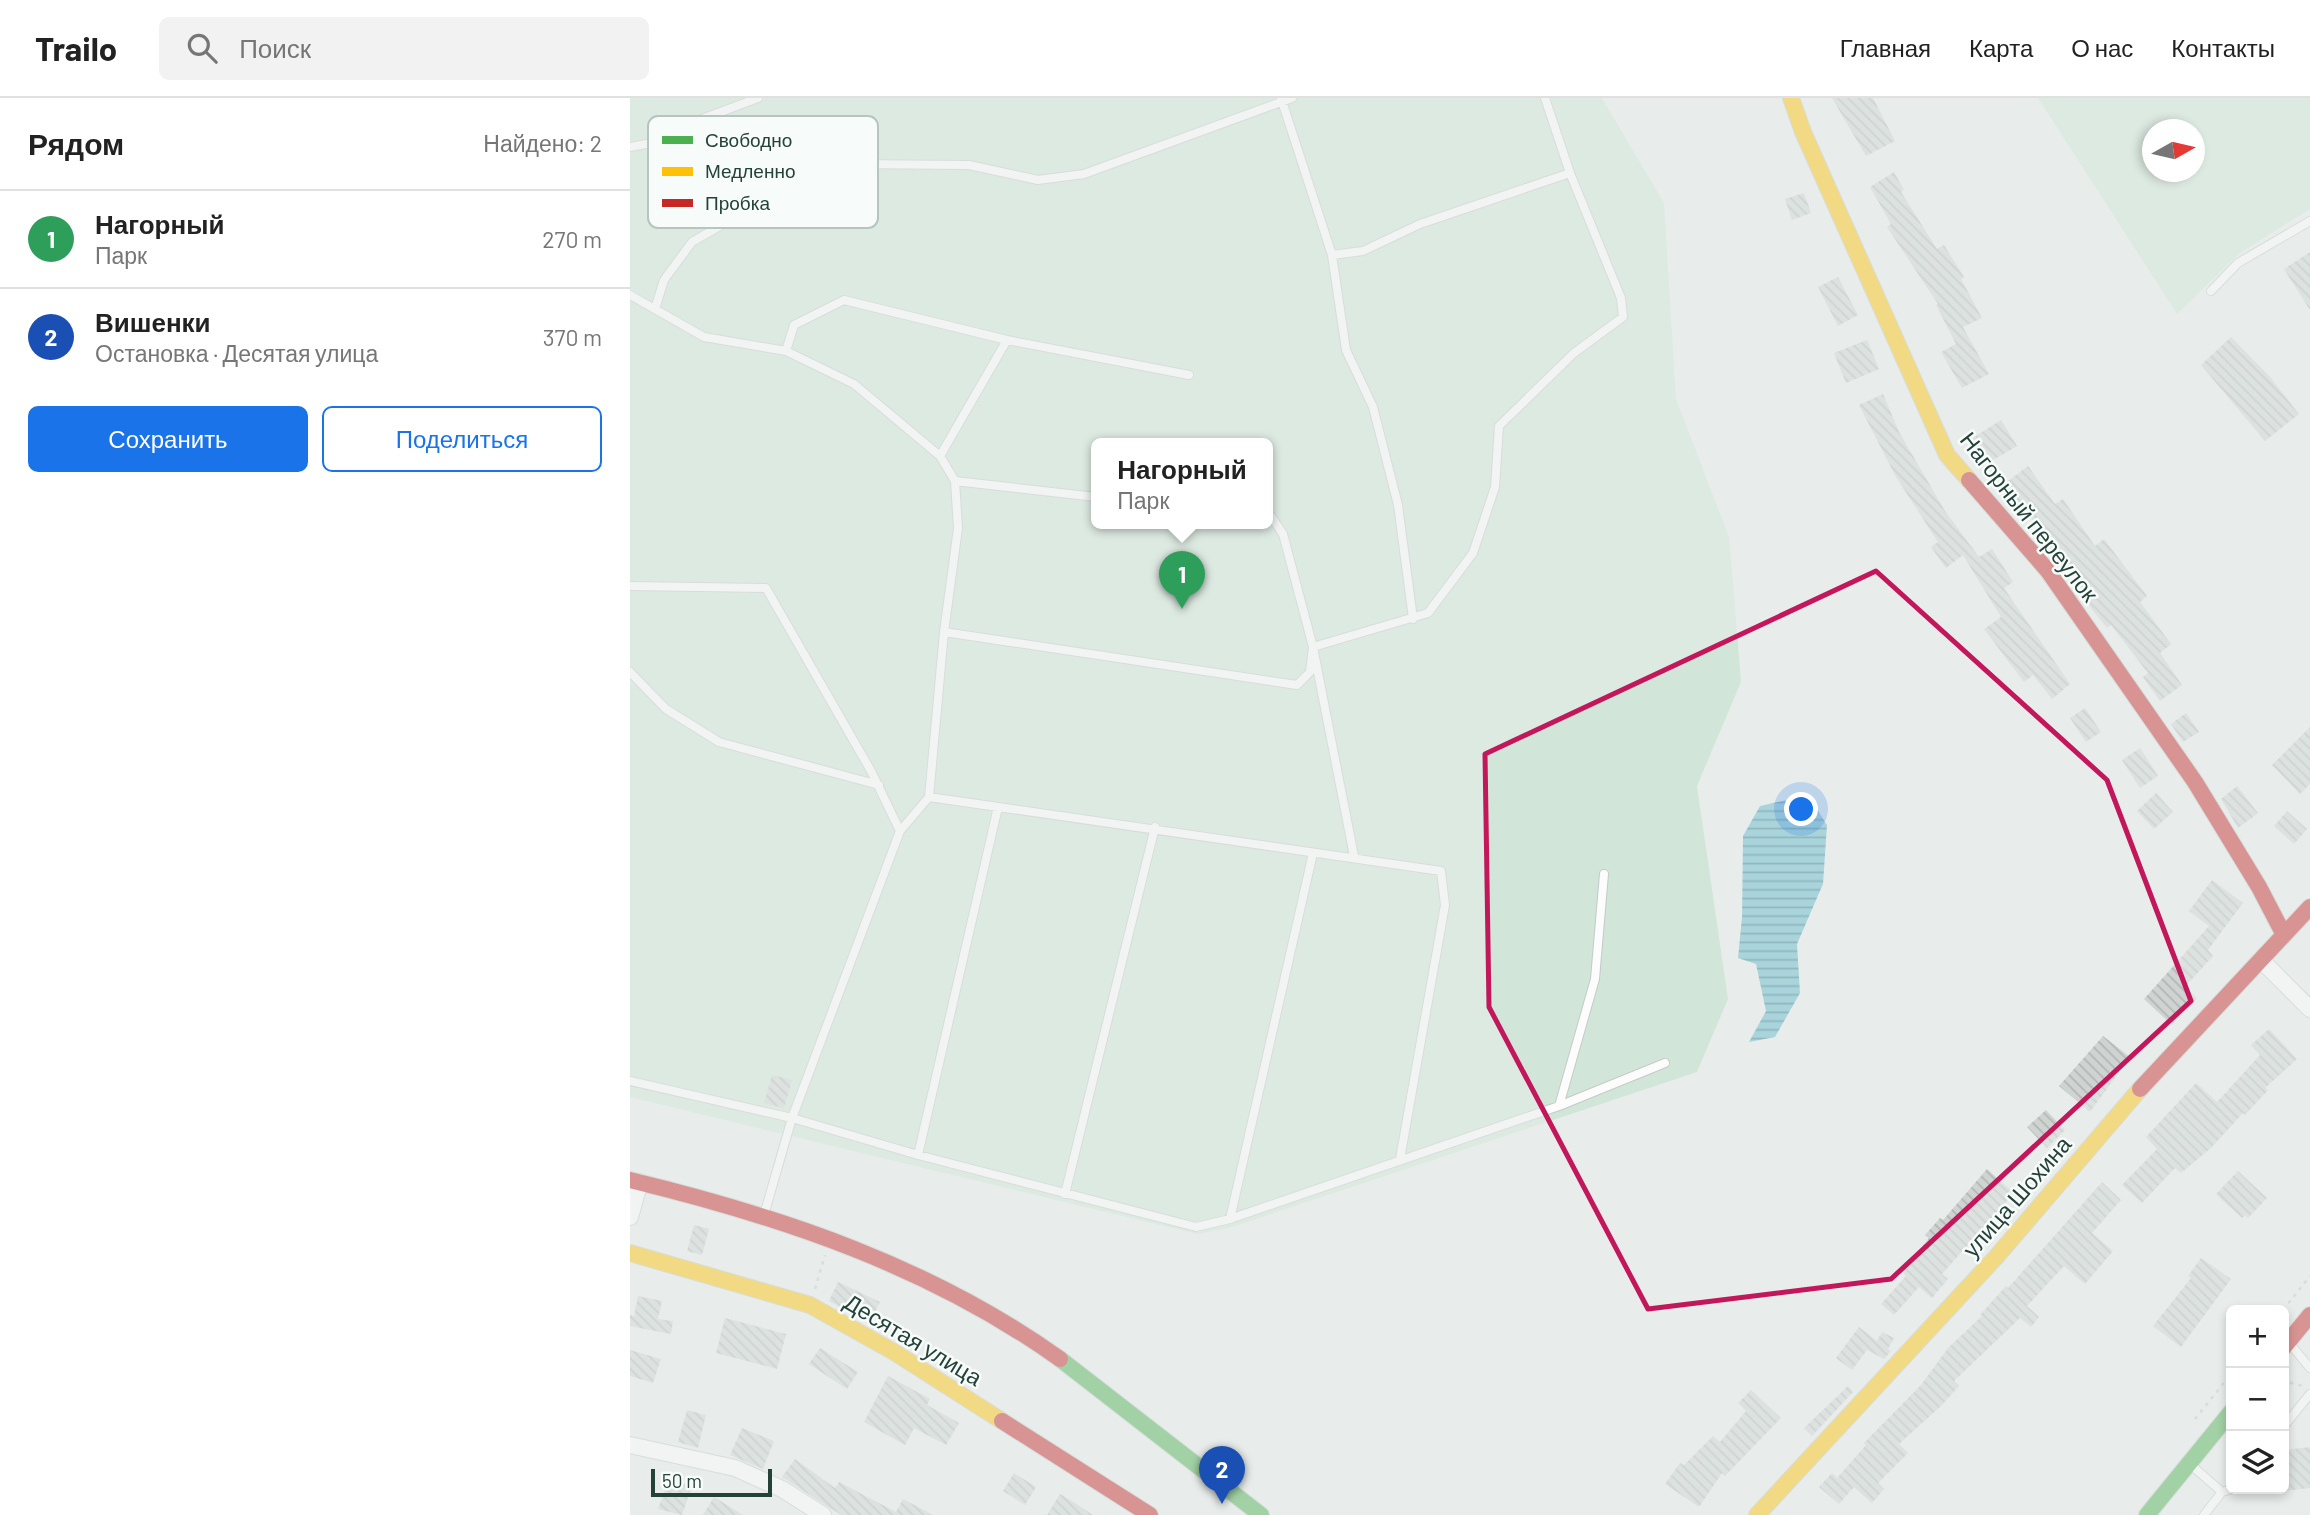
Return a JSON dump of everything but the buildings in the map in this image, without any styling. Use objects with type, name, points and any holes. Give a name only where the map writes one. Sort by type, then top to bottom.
[{"type":"street","name":"Нагорный переулок","points":[[1791,98],[1808,145],[1947,455],[2056,583],[2195,782],[2259,887],[2284,935]]},
{"type":"street","name":"улица Шохина","points":[[1757,1515],[1997,1255],[2141,1087],[2310,907]]},
{"type":"street","points":[[2262,960],[2310,1009]]},
{"type":"street","points":[[630,1217],[635,1181],[764,1216],[830,1238],[914,1272],[978,1306],[1043,1347],[1261,1515]]},
{"type":"street","name":"Десятая улица","points":[[630,1254],[810,1305],[894,1352],[1150,1515]]},
{"type":"street","points":[[2289,1341],[2310,1315]]},
{"type":"street","points":[[2147,1515],[2226,1418]]},
{"type":"street","points":[[630,1445],[736,1468],[782,1489],[823,1515]]},
{"type":"lane","points":[[710,116],[758,98]]},
{"type":"lane","points":[[878,164],[970,165],[1038,180],[1084,174],[1292,98]]},
{"type":"lane","points":[[1313,647],[1413,620],[1428,613],[1473,553],[1495,487],[1499,426],[1574,353],[1623,317],[1621,298],[1570,173],[1545,98]]},
{"type":"lane","points":[[1281,100],[1332,255],[1346,350],[1373,407],[1398,505],[1413,620]]},
{"type":"lane","points":[[630,147],[648,144]]},
{"type":"lane","points":[[1332,255],[1363,251],[1420,224],[1570,173]]},
{"type":"lane","points":[[2211,291],[2238,263],[2310,221]]},
{"type":"lane","points":[[655,309],[664,279],[692,242],[716,228]]},
{"type":"lane","points":[[630,295],[704,337],[786,351],[854,384],[940,456],[955,481],[958,528],[944,632],[929,797],[900,831],[793,1118],[764,1216]]},
{"type":"lane","points":[[786,351],[794,325],[844,300],[1007,340],[1189,375]]},
{"type":"lane","points":[[940,456],[1007,340]]},
{"type":"lane","points":[[955,481],[1091,495]]},
{"type":"lane","points":[[1273,518],[1283,534],[1313,647],[1354,856]]},
{"type":"lane","points":[[630,586],[766,589],[879,785],[900,831]]},
{"type":"lane","points":[[944,632],[1297,685],[1310,672],[1313,647]]},
{"type":"lane","points":[[630,672],[666,709],[719,742],[879,785]]},
{"type":"lane","points":[[929,797],[1154,827],[1441,871],[1445,905],[1400,1159]]},
{"type":"lane","points":[[918,1155],[998,807]]},
{"type":"lane","points":[[1065,1194],[1154,827]]},
{"type":"lane","points":[[1230,1219],[1313,853]]},
{"type":"lane","points":[[1559,1106],[1595,979],[1604,874]]},
{"type":"lane","points":[[630,1081],[793,1118],[918,1155],[1196,1227],[1230,1219],[1559,1106],[1665,1063]]},
{"type":"lane","points":[[2289,1348],[2310,1368]]},
{"type":"lane","points":[[2289,1420],[2310,1394]]},
{"type":"lane","points":[[2189,1464],[2222,1492]]},
{"type":"lane","points":[[2204,1515],[2222,1492],[2226,1491]]},
{"type":"path","points":[[810,1305],[830,1238]]},
{"type":"path","points":[[2287,1305],[2310,1276]]},
{"type":"path","points":[[2195,1419],[2226,1380]]},
{"type":"path","points":[[2289,1382],[2310,1387]]},
{"type":"highlighted area","points":[[1876,571],[2107,780],[2191,1001],[1891,1279],[1648,1309],[1489,1007],[1485,754]]},
{"type":"green space","points":[[630,98],[1602,98],[1664,203],[1676,399],[1729,537],[1741,682],[1697,786],[1728,999],[1697,1072],[1229,1228],[1197,1234],[630,1097]]},
{"type":"green space","points":[[2038,98],[2310,98],[2310,209],[2240,253],[2177,314]]},
{"type":"water","points":[[1808,795],[1827,825],[1823,884],[1797,944],[1800,993],[1775,1037],[1749,1042],[1766,1011],[1756,964],[1738,958],[1742,917],[1743,836],[1760,806]]},
{"type":"traffic: fast","points":[[1060,1359],[1261,1515]]},
{"type":"traffic: fast","points":[[2147,1515],[2226,1418]]},
{"type":"traffic: slow","points":[[1791,98],[1803,132],[1947,455],[1969,480]]},
{"type":"traffic: slow","points":[[1757,1515],[1997,1256],[2140,1089]]},
{"type":"traffic: slow","points":[[630,1253],[810,1305],[894,1352],[1002,1421]]},
{"type":"traffic: jam","points":[[1969,480],[2048,571],[2195,782],[2259,887],[2284,935]]},
{"type":"traffic: jam","points":[[2140,1089],[2310,907]]},
{"type":"traffic: jam","points":[[630,1180],[744,1211],[854,1249],[960,1297],[1011,1326],[1060,1359]]},
{"type":"traffic: jam","points":[[2289,1341],[2310,1315]]},
{"type":"traffic: jam","points":[[1002,1421],[1150,1515]]},
{"type":"place","name":"Нагорный","points":[[1182,609]]},
{"type":"place","name":"Вишенки","points":[[1222,1504]]}]
